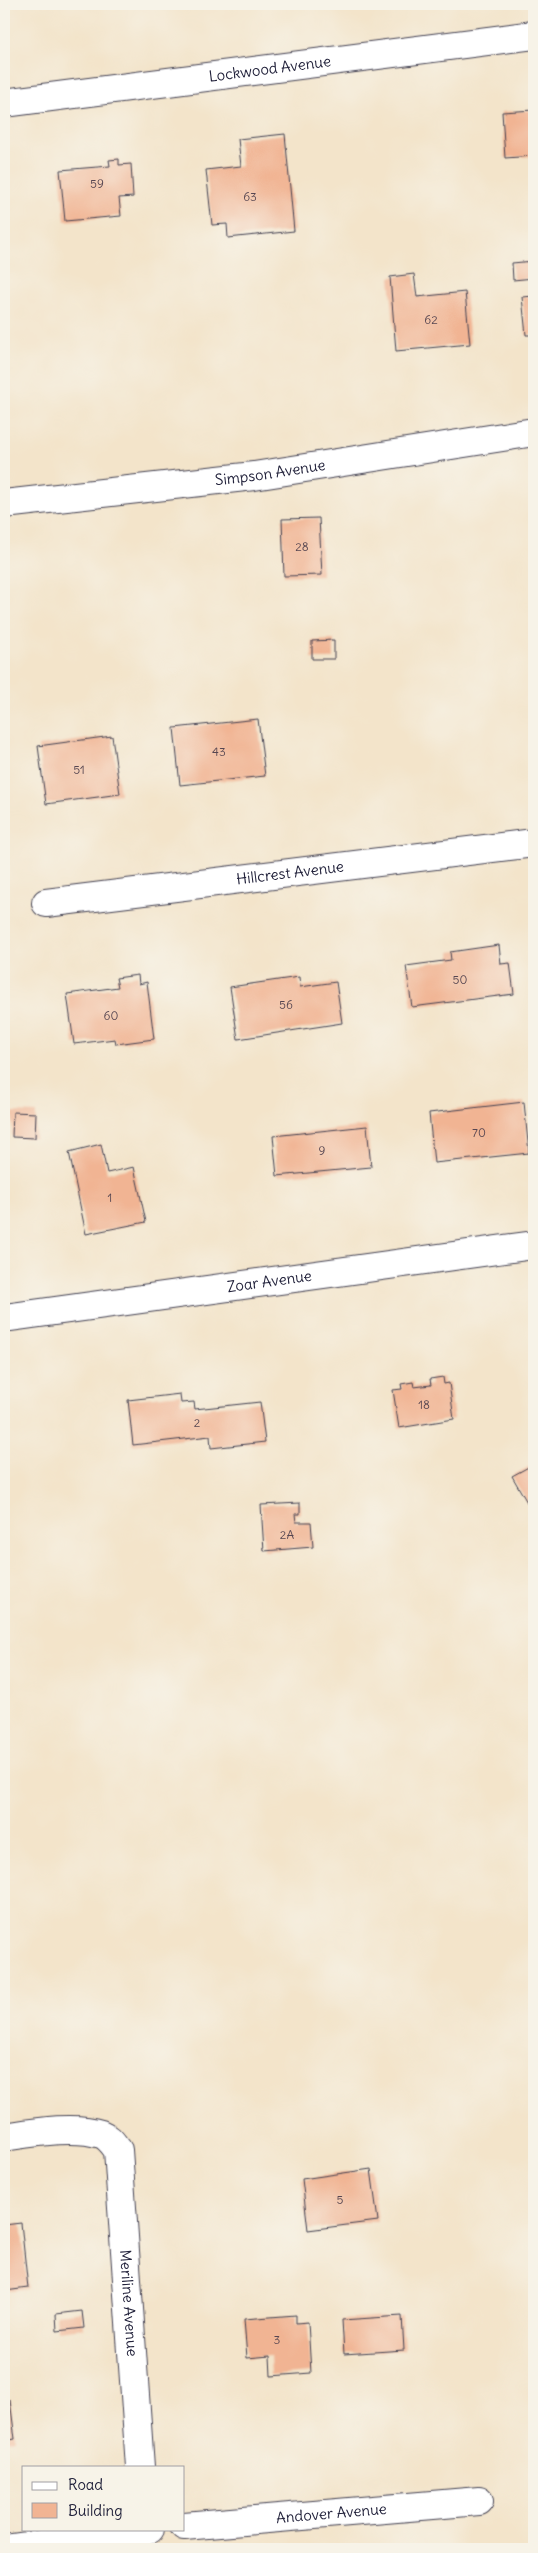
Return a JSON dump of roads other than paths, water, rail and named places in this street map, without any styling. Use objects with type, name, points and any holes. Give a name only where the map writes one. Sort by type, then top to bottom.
[{"type":"street","name":"Lockwood Avenue","points":[[4,102],[534,35]]},
{"type":"street","name":"Simpson Avenue","points":[[4,504],[254,476],[534,432]]},
{"type":"street","name":"Hillcrest Avenue","points":[[46,902],[534,843]]},
{"type":"street","name":"Zoar Avenue","points":[[4,1318],[534,1245]]},
{"type":"street","name":"Meriline Avenue","points":[[4,2137],[43,2132],[101,2134],[111,2140],[118,2150],[140,2466]]},
{"type":"street","name":"Andover Avenue","points":[[185,2526],[479,2500]]},
{"type":"street","points":[[4,2549],[143,2530]]}]
